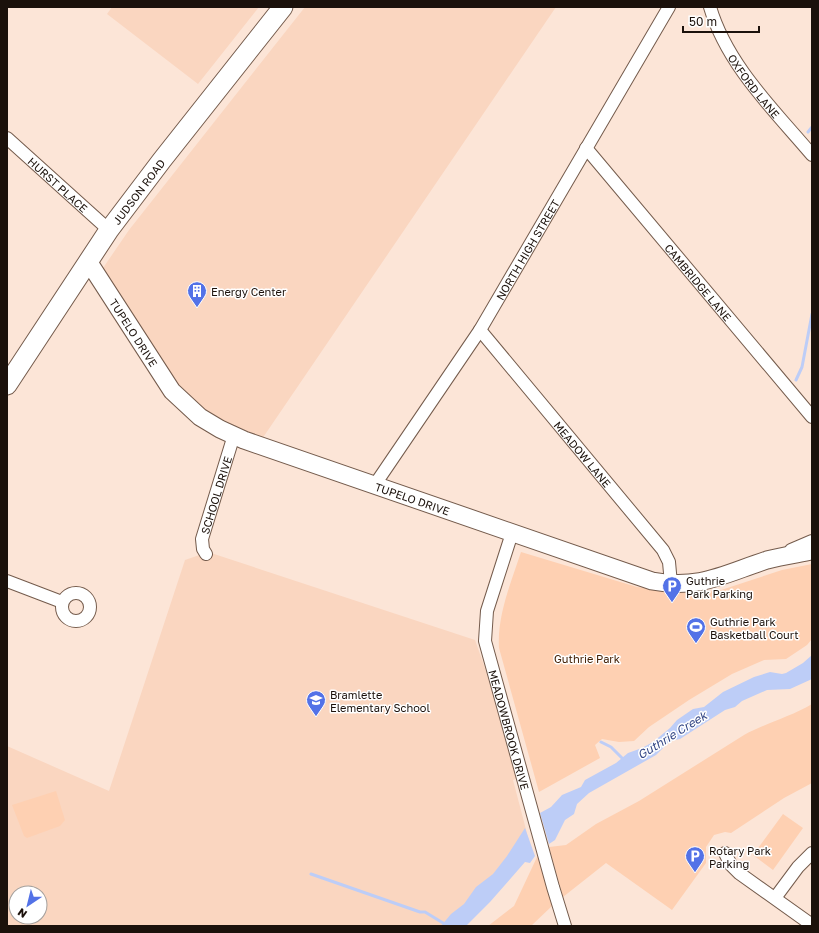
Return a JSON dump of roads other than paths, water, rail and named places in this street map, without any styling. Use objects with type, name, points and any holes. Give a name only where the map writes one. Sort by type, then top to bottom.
[{"type":"main road","name":"JUDSON ROAD","points":[[7,385],[109,230],[162,160],[283,7]]},
{"type":"street","name":"NORTH HIGH STREET","points":[[374,486],[480,330],[669,7]]},
{"type":"street","name":"OXFORD LANE","points":[[710,7],[722,38],[742,70],[812,155]]},
{"type":"street","name":"HURST PLACE","points":[[7,138],[109,230]]},
{"type":"street","name":"CAMBRIDGE LANE","points":[[586,148],[812,417]]},
{"type":"street","name":"TUPELO DRIVE","points":[[88,261],[172,391],[200,417],[234,435],[374,486],[652,582],[671,584],[706,582],[768,560],[812,541]]},
{"type":"street","name":"MEADOW LANE","points":[[480,330],[663,550],[669,562],[671,584]]},
{"type":"street","name":"SCHOOL DRIVE","points":[[206,554],[202,549],[202,539],[234,435]]},
{"type":"street","name":"MEADOWBROOK DRIVE","points":[[512,533],[487,611],[485,641],[565,926]]},
{"type":"street","points":[[768,560],[812,551]]},
{"type":"street","points":[[7,581],[62,602]]},
{"type":"street","points":[[725,853],[734,869],[812,925]]},
{"type":"street","points":[[775,898],[798,867],[812,853]]},
{"type":"water","name":"Guthrie Creek","points":[[812,655],[812,679],[790,689],[767,690],[742,701],[735,707],[725,710],[680,739],[670,741],[656,755],[589,793],[577,804],[574,814],[565,820],[555,840],[549,844],[540,813],[551,807],[562,795],[581,787],[585,780],[616,763],[628,753],[653,742],[677,720],[693,709],[704,707],[723,692],[754,677],[770,672],[782,674],[786,673],[803,663]]},
{"type":"water","points":[[525,828],[535,856],[530,863],[525,862],[490,902],[466,926],[441,926],[451,914],[464,904],[476,887],[493,874],[507,856]]},
{"type":"waterway","points":[[808,132],[812,127]]},
{"type":"waterway","points":[[796,380],[802,367],[812,314]]},
{"type":"waterway","points":[[601,742],[611,747],[624,760]]},
{"type":"waterway","points":[[311,874],[420,912],[425,912],[448,926]]},
{"type":"place","name":"Energy Center","points":[[197,308]]},
{"type":"place","name":"Guthrie Park Parking","points":[[672,603]]},
{"type":"place","name":"Guthrie Park Basketball Court","points":[[696,644]]},
{"type":"place","name":"Bramlette Elementary School","points":[[316,717]]},
{"type":"place","name":"Rotary Park Parking","points":[[695,873]]},
{"type":"park label","name":"Guthrie Park","points":[[587,658]]}]
